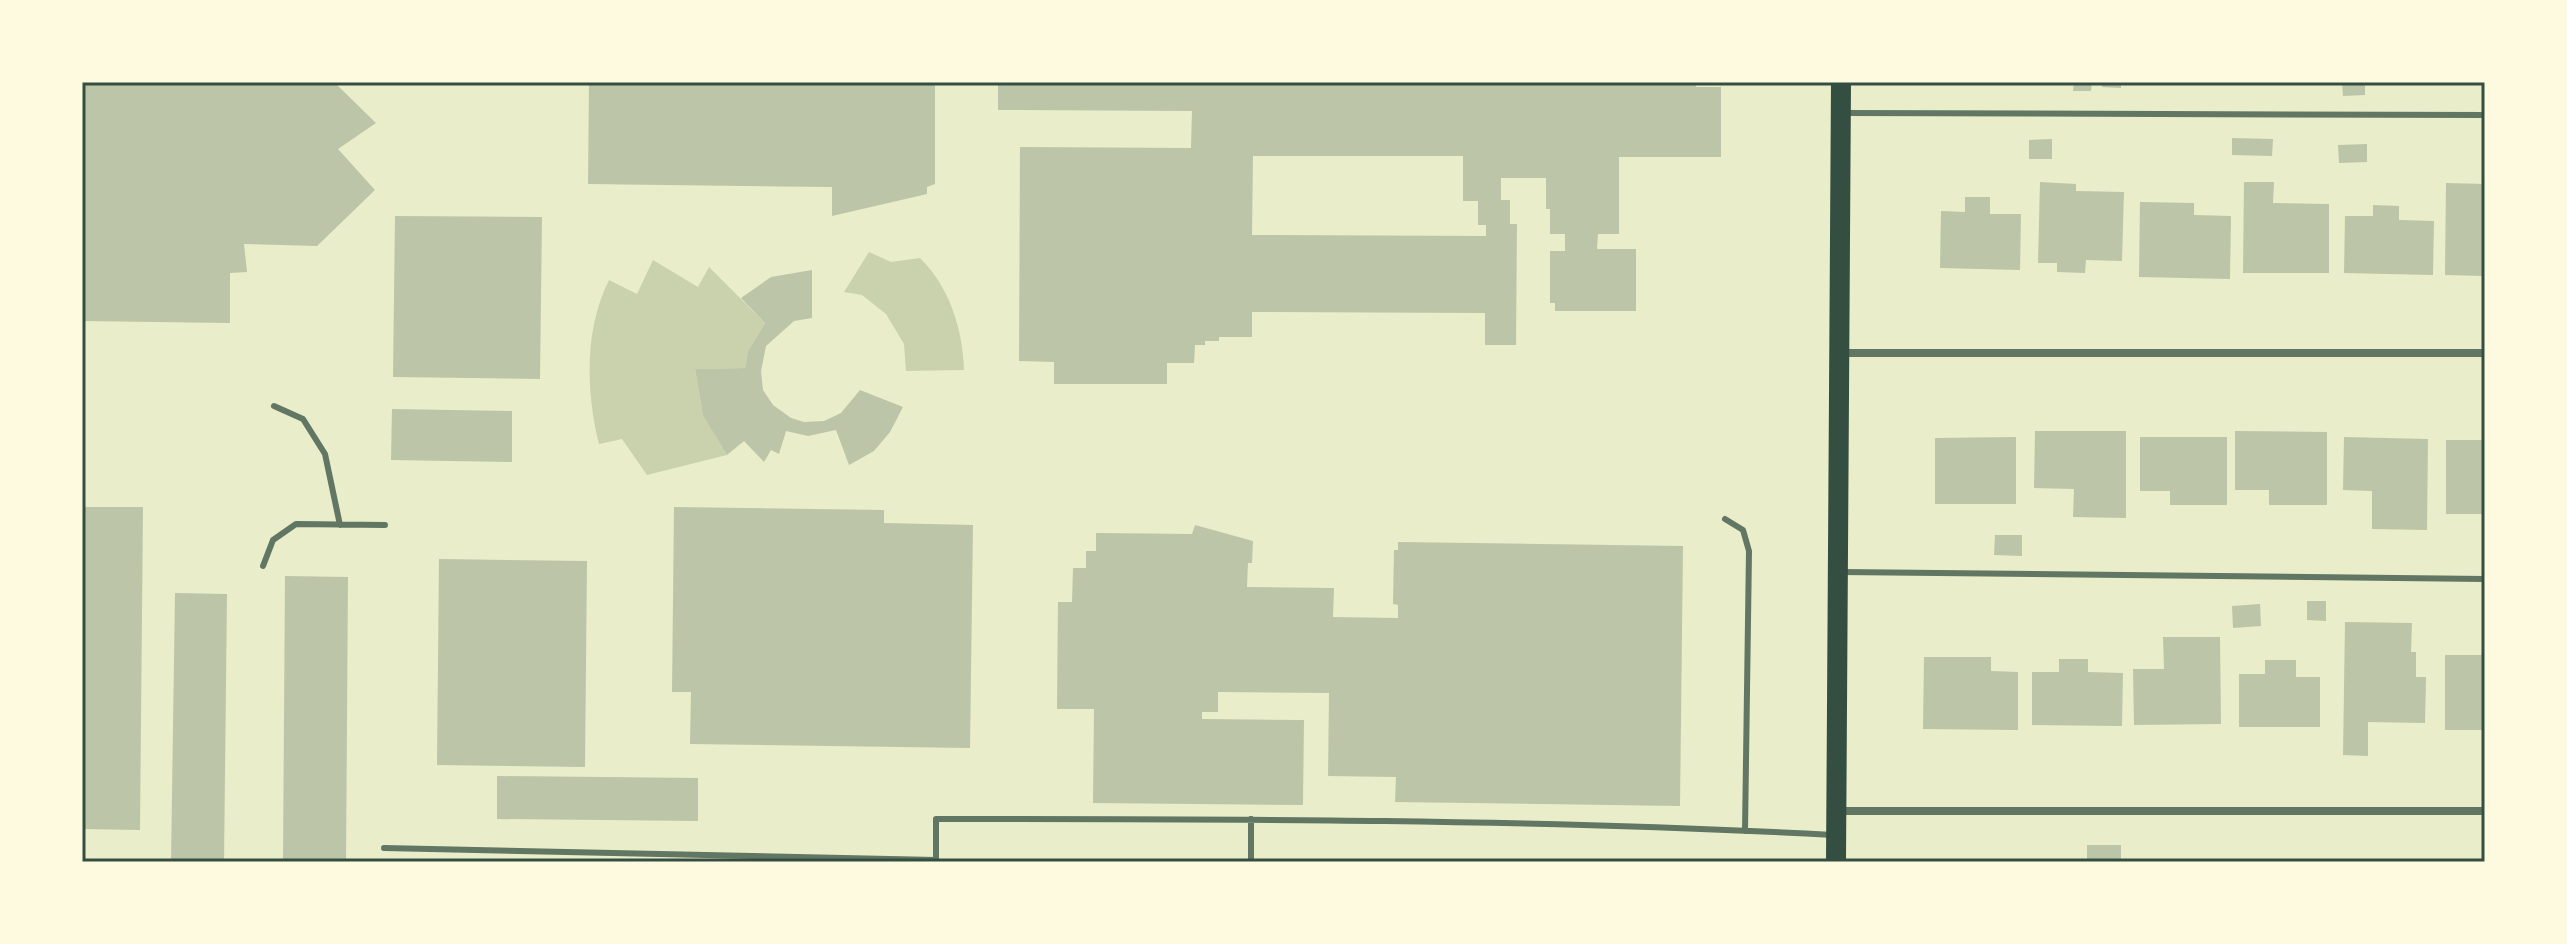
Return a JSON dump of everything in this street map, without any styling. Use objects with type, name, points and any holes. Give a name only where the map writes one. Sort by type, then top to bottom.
[{"type":"main road","points":[[1836,862],[1841,82]]},
{"type":"street","points":[[1841,353],[2485,353]]},
{"type":"street","points":[[1836,811],[2485,811]]},
{"type":"lane","points":[[1841,113],[2485,115]]},
{"type":"lane","points":[[274,406],[303,419],[325,454],[340,525]]},
{"type":"lane","points":[[1725,519],[1743,530],[1749,551],[1745,831]]},
{"type":"lane","points":[[263,566],[273,540],[296,524],[385,525]]},
{"type":"lane","points":[[1837,572],[2485,579]]},
{"type":"lane","points":[[384,848],[936,861],[936,819],[1251,819],[1836,835]]},
{"type":"lane","points":[[1251,819],[1251,862]]},
{"type":"lane","points":[[462,850],[462,862]]},
{"type":"green space","points":[[869,252],[891,262],[920,258],[930,269],[952,309],[961,339],[964,370],[906,371],[904,344],[886,314],[862,295],[844,292]]},
{"type":"green space","points":[[653,260],[698,287],[709,267],[765,323],[748,351],[745,368],[695,369],[703,416],[727,455],[647,475],[622,439],[599,444],[592,404],[590,361],[595,319],[609,280],[637,294]]},
{"type":"building","points":[[82,82],[339,82],[337,85],[376,123],[338,149],[375,190],[317,246],[244,244],[247,272],[230,273],[230,323],[82,321]]},
{"type":"building","points":[[589,82],[935,82],[935,184],[927,187],[927,194],[832,216],[832,187],[588,184]]},
{"type":"building","points":[[998,82],[1696,84],[1696,87],[1721,87],[1721,157],[1619,157],[1619,234],[1598,234],[1597,249],[1636,249],[1636,311],[1555,311],[1555,303],[1550,303],[1550,251],[1565,251],[1565,234],[1550,234],[1546,178],[1501,178],[1501,200],[1510,200],[1510,224],[1517,224],[1516,345],[1485,345],[1485,313],[1252,312],[1252,337],[1219,337],[1219,341],[1195,345],[1194,363],[1167,363],[1167,384],[1054,384],[1054,362],[1019,361],[1020,147],[1191,148],[1192,111],[998,110]],"holes":[[[1253,156],[1463,156],[1463,201],[1478,201],[1478,225],[1486,225],[1486,236],[1252,235]]]},
{"type":"building","points":[[2074,82],[2092,82],[2091,91],[2073,91]]},
{"type":"building","points":[[2102,82],[2121,82],[2121,88],[2102,87]]},
{"type":"building","points":[[2342,82],[2365,82],[2365,95],[2343,96]]},
{"type":"building","points":[[2232,138],[2273,139],[2272,156],[2232,155]]},
{"type":"building","points":[[2052,139],[2052,159],[2029,159],[2029,140]]},
{"type":"building","points":[[2367,144],[2367,162],[2339,163],[2338,145]]},
{"type":"building","points":[[2040,182],[2076,184],[2076,191],[2124,192],[2122,261],[2086,260],[2085,273],[2057,272],[2057,263],[2038,263]]},
{"type":"building","points":[[2244,182],[2274,182],[2273,203],[2329,204],[2329,273],[2243,273]]},
{"type":"building","points":[[2446,183],[2485,184],[2485,276],[2445,275]]},
{"type":"building","points":[[1965,197],[1990,197],[1990,214],[2021,214],[2020,270],[1940,268],[1941,211],[1965,212]]},
{"type":"building","points":[[2140,202],[2194,203],[2194,215],[2231,216],[2230,279],[2139,277]]},
{"type":"building","points":[[2373,205],[2399,206],[2399,220],[2434,221],[2433,275],[2344,273],[2345,216],[2373,216]]},
{"type":"building","points":[[395,216],[542,217],[540,379],[393,377]]},
{"type":"building","points":[[812,270],[812,318],[794,321],[766,346],[761,371],[763,390],[773,405],[791,418],[804,422],[824,421],[841,413],[860,390],[903,407],[890,432],[874,451],[849,465],[836,430],[808,436],[786,431],[779,454],[771,450],[764,462],[744,441],[727,455],[703,416],[695,369],[745,368],[748,351],[765,323],[741,298],[771,277]]},
{"type":"building","points":[[392,409],[512,411],[512,462],[391,460]]},
{"type":"building","points":[[2035,431],[2126,431],[2126,518],[2073,517],[2074,489],[2034,488]]},
{"type":"building","points":[[2235,431],[2327,432],[2327,505],[2269,505],[2269,490],[2235,490]]},
{"type":"building","points":[[2016,437],[2016,504],[1935,504],[1935,438]]},
{"type":"building","points":[[2140,437],[2227,437],[2227,505],[2170,505],[2170,491],[2140,491]]},
{"type":"building","points":[[2344,437],[2428,439],[2427,530],[2372,529],[2372,491],[2343,490]]},
{"type":"building","points":[[2446,440],[2485,440],[2485,514],[2446,514]]},
{"type":"building","points":[[82,507],[143,507],[140,830],[82,829]]},
{"type":"building","points":[[674,507],[884,510],[884,523],[973,525],[970,748],[690,744],[691,692],[672,692]]},
{"type":"building","points":[[1195,525],[1253,541],[1247,587],[1334,588],[1333,617],[1398,618],[1398,605],[1393,604],[1394,550],[1398,550],[1398,542],[1683,546],[1680,806],[1395,802],[1396,777],[1328,776],[1329,693],[1218,692],[1218,712],[1202,712],[1202,719],[1304,720],[1303,805],[1093,803],[1094,709],[1057,709],[1058,602],[1072,602],[1073,568],[1086,568],[1086,551],[1096,551],[1096,533],[1192,534]]},
{"type":"building","points":[[1995,535],[2022,535],[2022,556],[1994,555]]},
{"type":"building","points":[[439,559],[587,561],[585,767],[437,765]]},
{"type":"building","points":[[285,576],[348,577],[346,862],[283,862]]},
{"type":"building","points":[[175,593],[227,594],[224,862],[171,862]]},
{"type":"building","points":[[2307,601],[2326,601],[2326,621],[2307,620]]},
{"type":"building","points":[[2260,604],[2261,626],[2233,628],[2232,606]]},
{"type":"building","points":[[2345,622],[2412,623],[2411,652],[2416,652],[2416,677],[2426,677],[2425,723],[2368,722],[2368,756],[2343,755]]},
{"type":"building","points":[[2163,637],[2220,637],[2221,724],[2134,725],[2133,669],[2164,669]]},
{"type":"building","points":[[2445,655],[2485,655],[2485,730],[2445,730]]},
{"type":"building","points":[[1924,657],[1991,657],[1991,671],[2018,672],[2018,730],[1923,729]]},
{"type":"building","points":[[2059,659],[2088,659],[2088,672],[2123,673],[2122,726],[2032,725],[2032,672],[2059,672]]},
{"type":"building","points":[[2265,660],[2296,660],[2296,677],[2320,677],[2320,727],[2239,727],[2239,674],[2265,674]]},
{"type":"building","points":[[497,776],[698,778],[698,821],[497,819]]},
{"type":"building","points":[[2087,845],[2121,845],[2121,862],[2087,862]]}]
